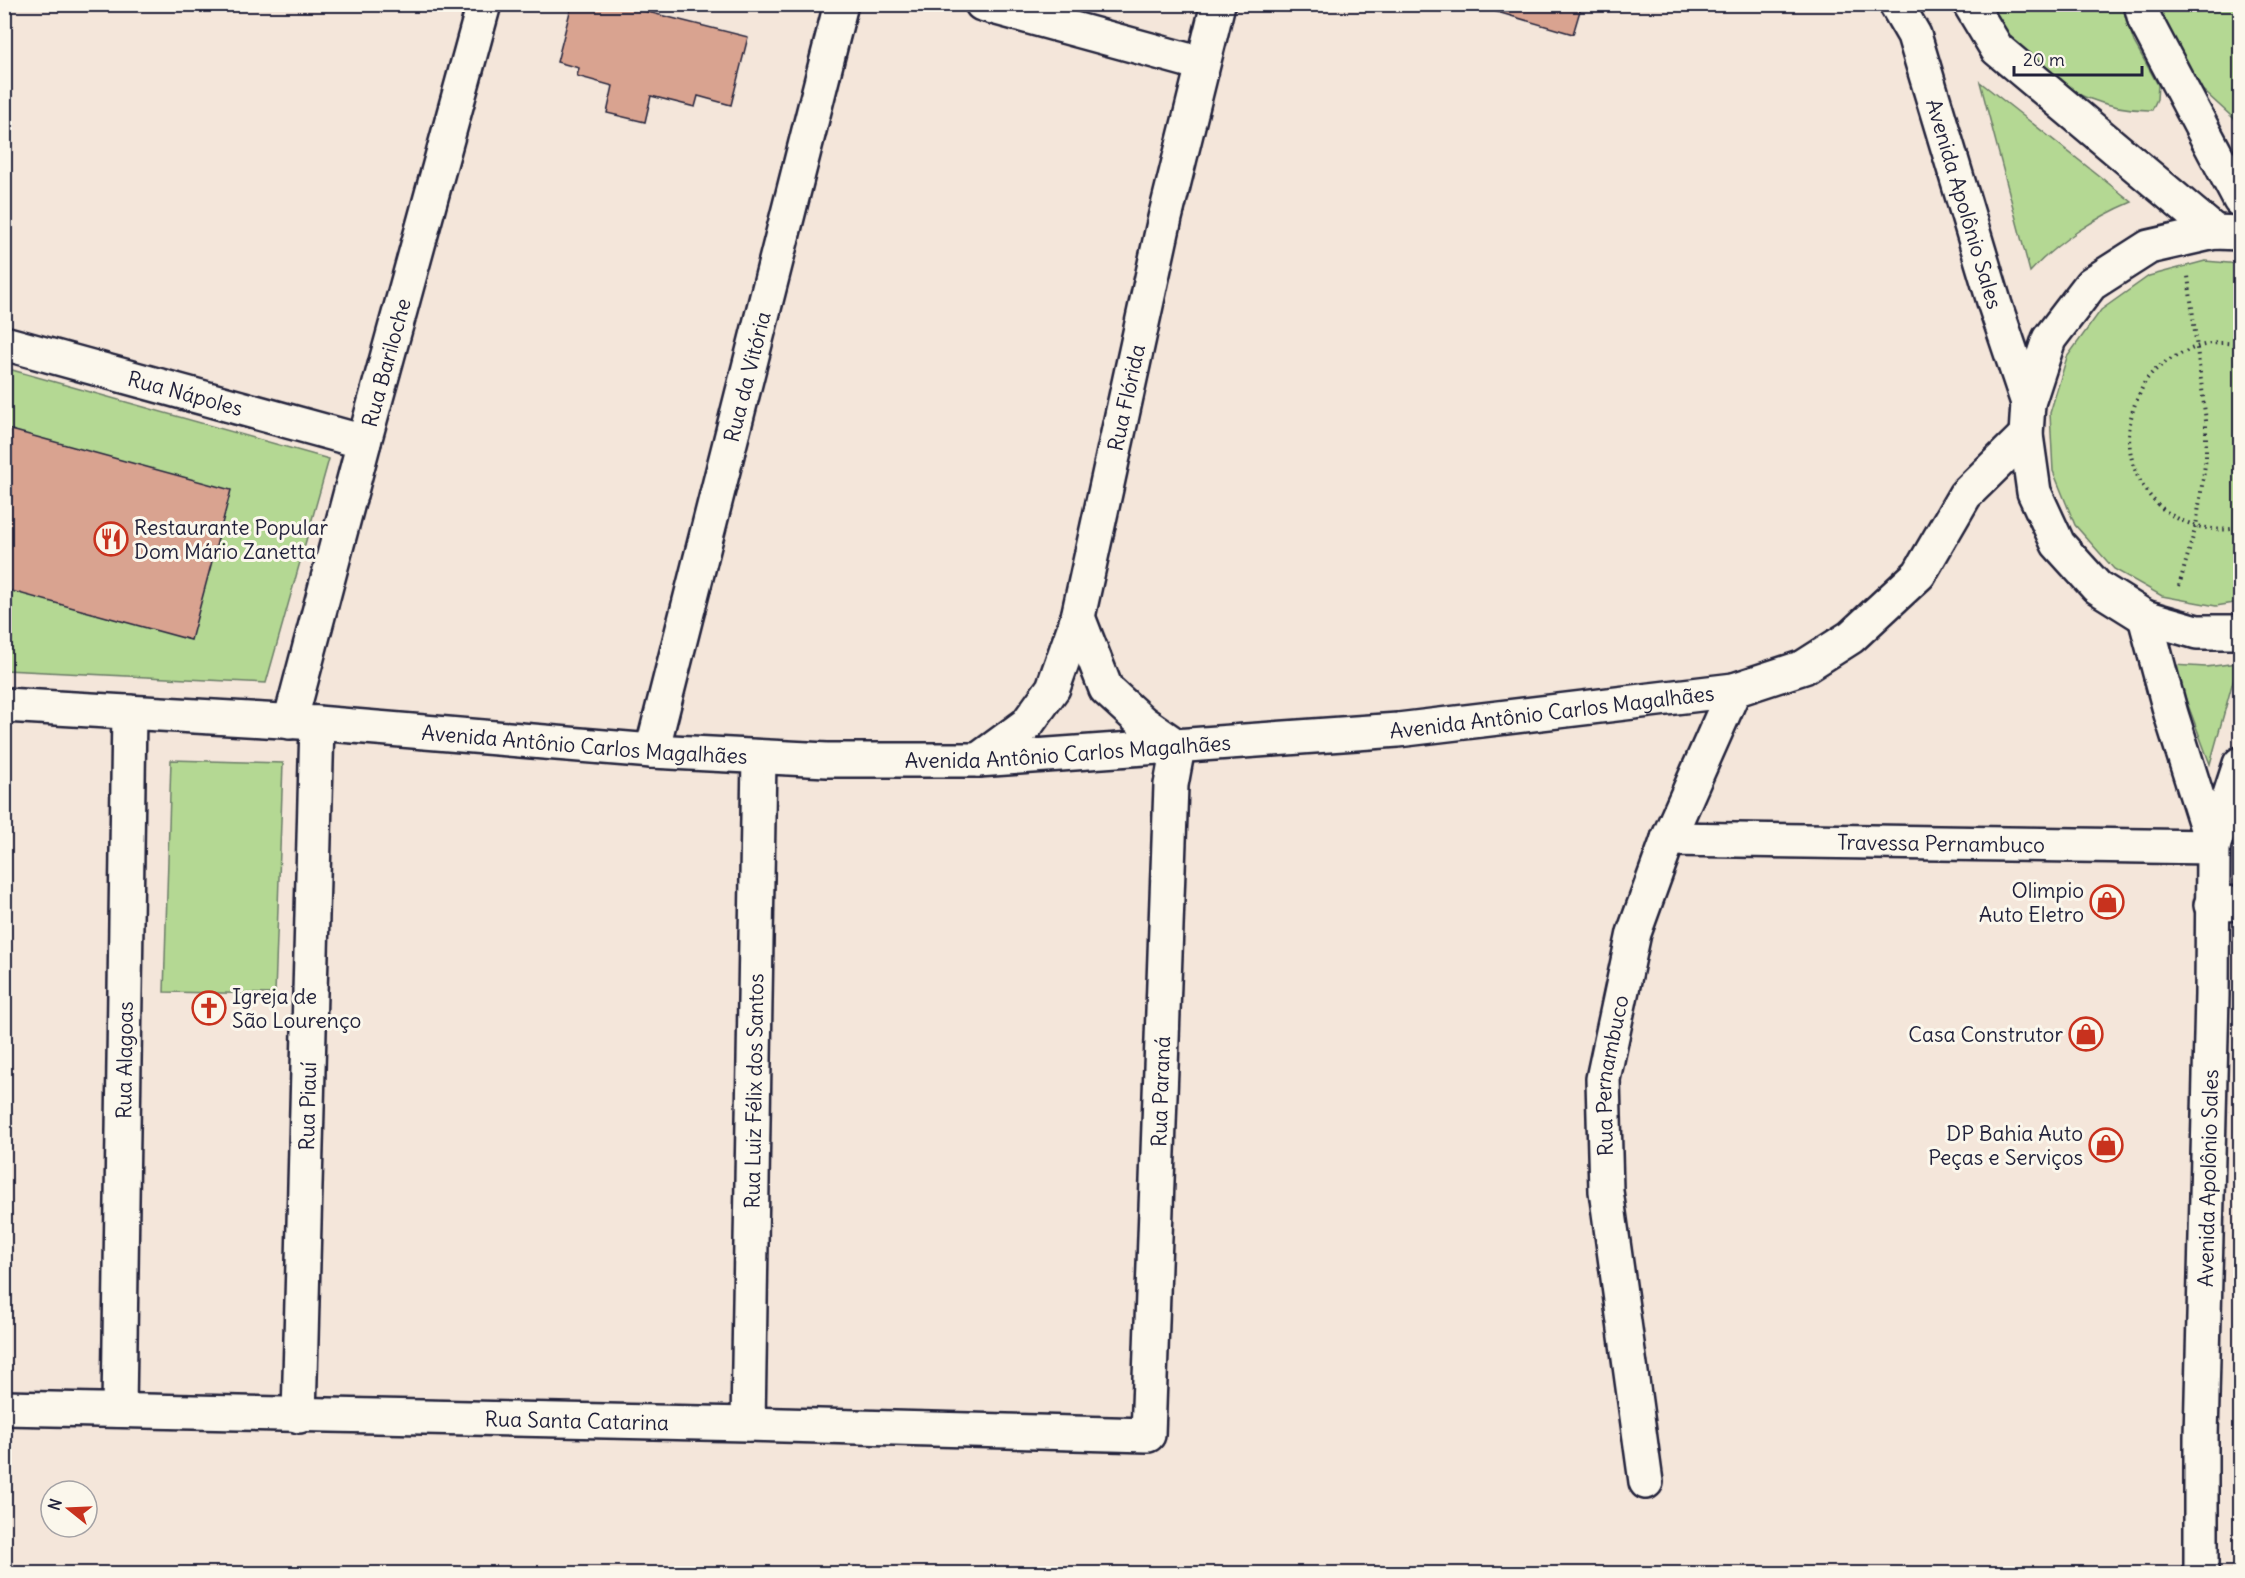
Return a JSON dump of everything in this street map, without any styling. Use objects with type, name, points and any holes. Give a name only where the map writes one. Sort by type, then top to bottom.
[{"type":"street","name":"Rua Bariloche","points":[[303,722],[364,442],[484,4]]},
{"type":"street","name":"Rua da Vitória","points":[[652,751],[841,4]]},
{"type":"street","points":[[982,4],[1202,64]]},
{"type":"street","name":"Rua Flórida","points":[[978,760],[1027,724],[1053,688],[1078,616],[1165,218],[1218,4]]},
{"type":"street","name":"Avenida Apolônio Sales","points":[[1896,4],[1914,35],[1995,304],[2027,419],[2034,492],[2058,544],[2097,587],[2145,617],[2197,632],[2241,632]]},
{"type":"street","points":[[1970,4],[1997,49],[2228,232]]},
{"type":"street","points":[[2141,4],[2145,20],[2241,200]]},
{"type":"street","points":[[2027,419],[2049,339],[2091,284],[2149,247],[2228,232]]},
{"type":"street","name":"Rua Nápoles","points":[[4,343],[364,442]]},
{"type":"street","name":"Avenida Antônio Carlos Magalhães","points":[[4,705],[303,722],[652,751],[827,760],[978,760],[1398,730],[1734,690],[1804,667],[1851,638],[1919,574],[1965,495],[2027,419]]},
{"type":"street","points":[[1078,616],[1106,689],[1142,722],[1178,747]]},
{"type":"street","name":"Avenida Apolônio Sales","points":[[2145,617],[2171,714],[2213,847],[2226,904],[2212,995],[2201,1437],[2201,1574]]},
{"type":"street","name":"Rua Pernambuco","points":[[1646,1482],[1606,1191],[1603,1079],[1634,933],[1668,839],[1734,690]]},
{"type":"street","name":"Rua Alagoas","points":[[119,1410],[129,712]]},
{"type":"street","name":"Rua Piauí","points":[[299,1416],[303,722]]},
{"type":"street","name":"Rua Paraná","points":[[1148,1435],[1171,785],[1178,747]]},
{"type":"street","name":"Rua Luiz Félix dos Santos","points":[[748,1424],[759,757]]},
{"type":"street","name":"Avenida Apolônio Sales","points":[[2213,847],[2241,764]]},
{"type":"street","name":"Travessa Pernambuco","points":[[1668,839],[2213,847]]},
{"type":"street","name":"Rua Santa Catarina","points":[[4,1408],[1148,1435]]},
{"type":"path","points":[[2178,587],[2196,525],[2206,458],[2206,421],[2187,266]]},
{"type":"path","points":[[2241,345],[2230,342],[2198,345],[2168,359],[2146,381],[2132,411],[2128,443],[2136,474],[2153,501],[2179,520],[2207,529],[2241,527]]},
{"type":"path","points":[[2241,413],[2238,439],[2241,476]]},
{"type":"green space","points":[[1987,5],[2122,5],[2134,42],[2158,85],[2157,99],[2152,110],[2102,103],[2054,82],[2028,62]]},
{"type":"green space","points":[[2157,5],[2240,5],[2240,124],[2196,84],[2165,28]]},
{"type":"green space","points":[[1980,82],[2132,202],[2077,232],[2040,261],[2030,272]]},
{"type":"green space","points":[[2205,261],[2240,264],[2240,602],[2216,606],[2162,596],[2114,569],[2075,525],[2053,471],[2050,413],[2067,357],[2101,310],[2149,276]]},
{"type":"green space","points":[[5,368],[329,459],[266,683],[5,670]]},
{"type":"green space","points":[[2238,663],[2210,764],[2173,665],[2206,667]]},
{"type":"green space","points":[[171,760],[283,763],[275,994],[164,992]]},
{"type":"building","points":[[572,4],[616,4],[748,37],[731,105],[698,96],[695,107],[651,96],[645,122],[607,113],[613,86],[577,76],[579,68],[557,62]]},
{"type":"building","points":[[1470,4],[1582,4],[1573,34]]},
{"type":"building","name":"Restaurante Popular Dom Mário Zanetta","points":[[4,428],[231,490],[191,640],[4,589]]},
{"type":"place","name":"Restaurante Popular Dom Mário Zanetta","points":[[111,539]]},
{"type":"place","name":"Olimpio Auto Eletro","points":[[2107,902]]},
{"type":"place","name":"Igreja de São Lourenço","points":[[209,1008]]},
{"type":"place","name":"Casa Construtor","points":[[2086,1034]]},
{"type":"place","name":"DP Bahia Auto Peças e Serviços","points":[[2106,1145]]}]
